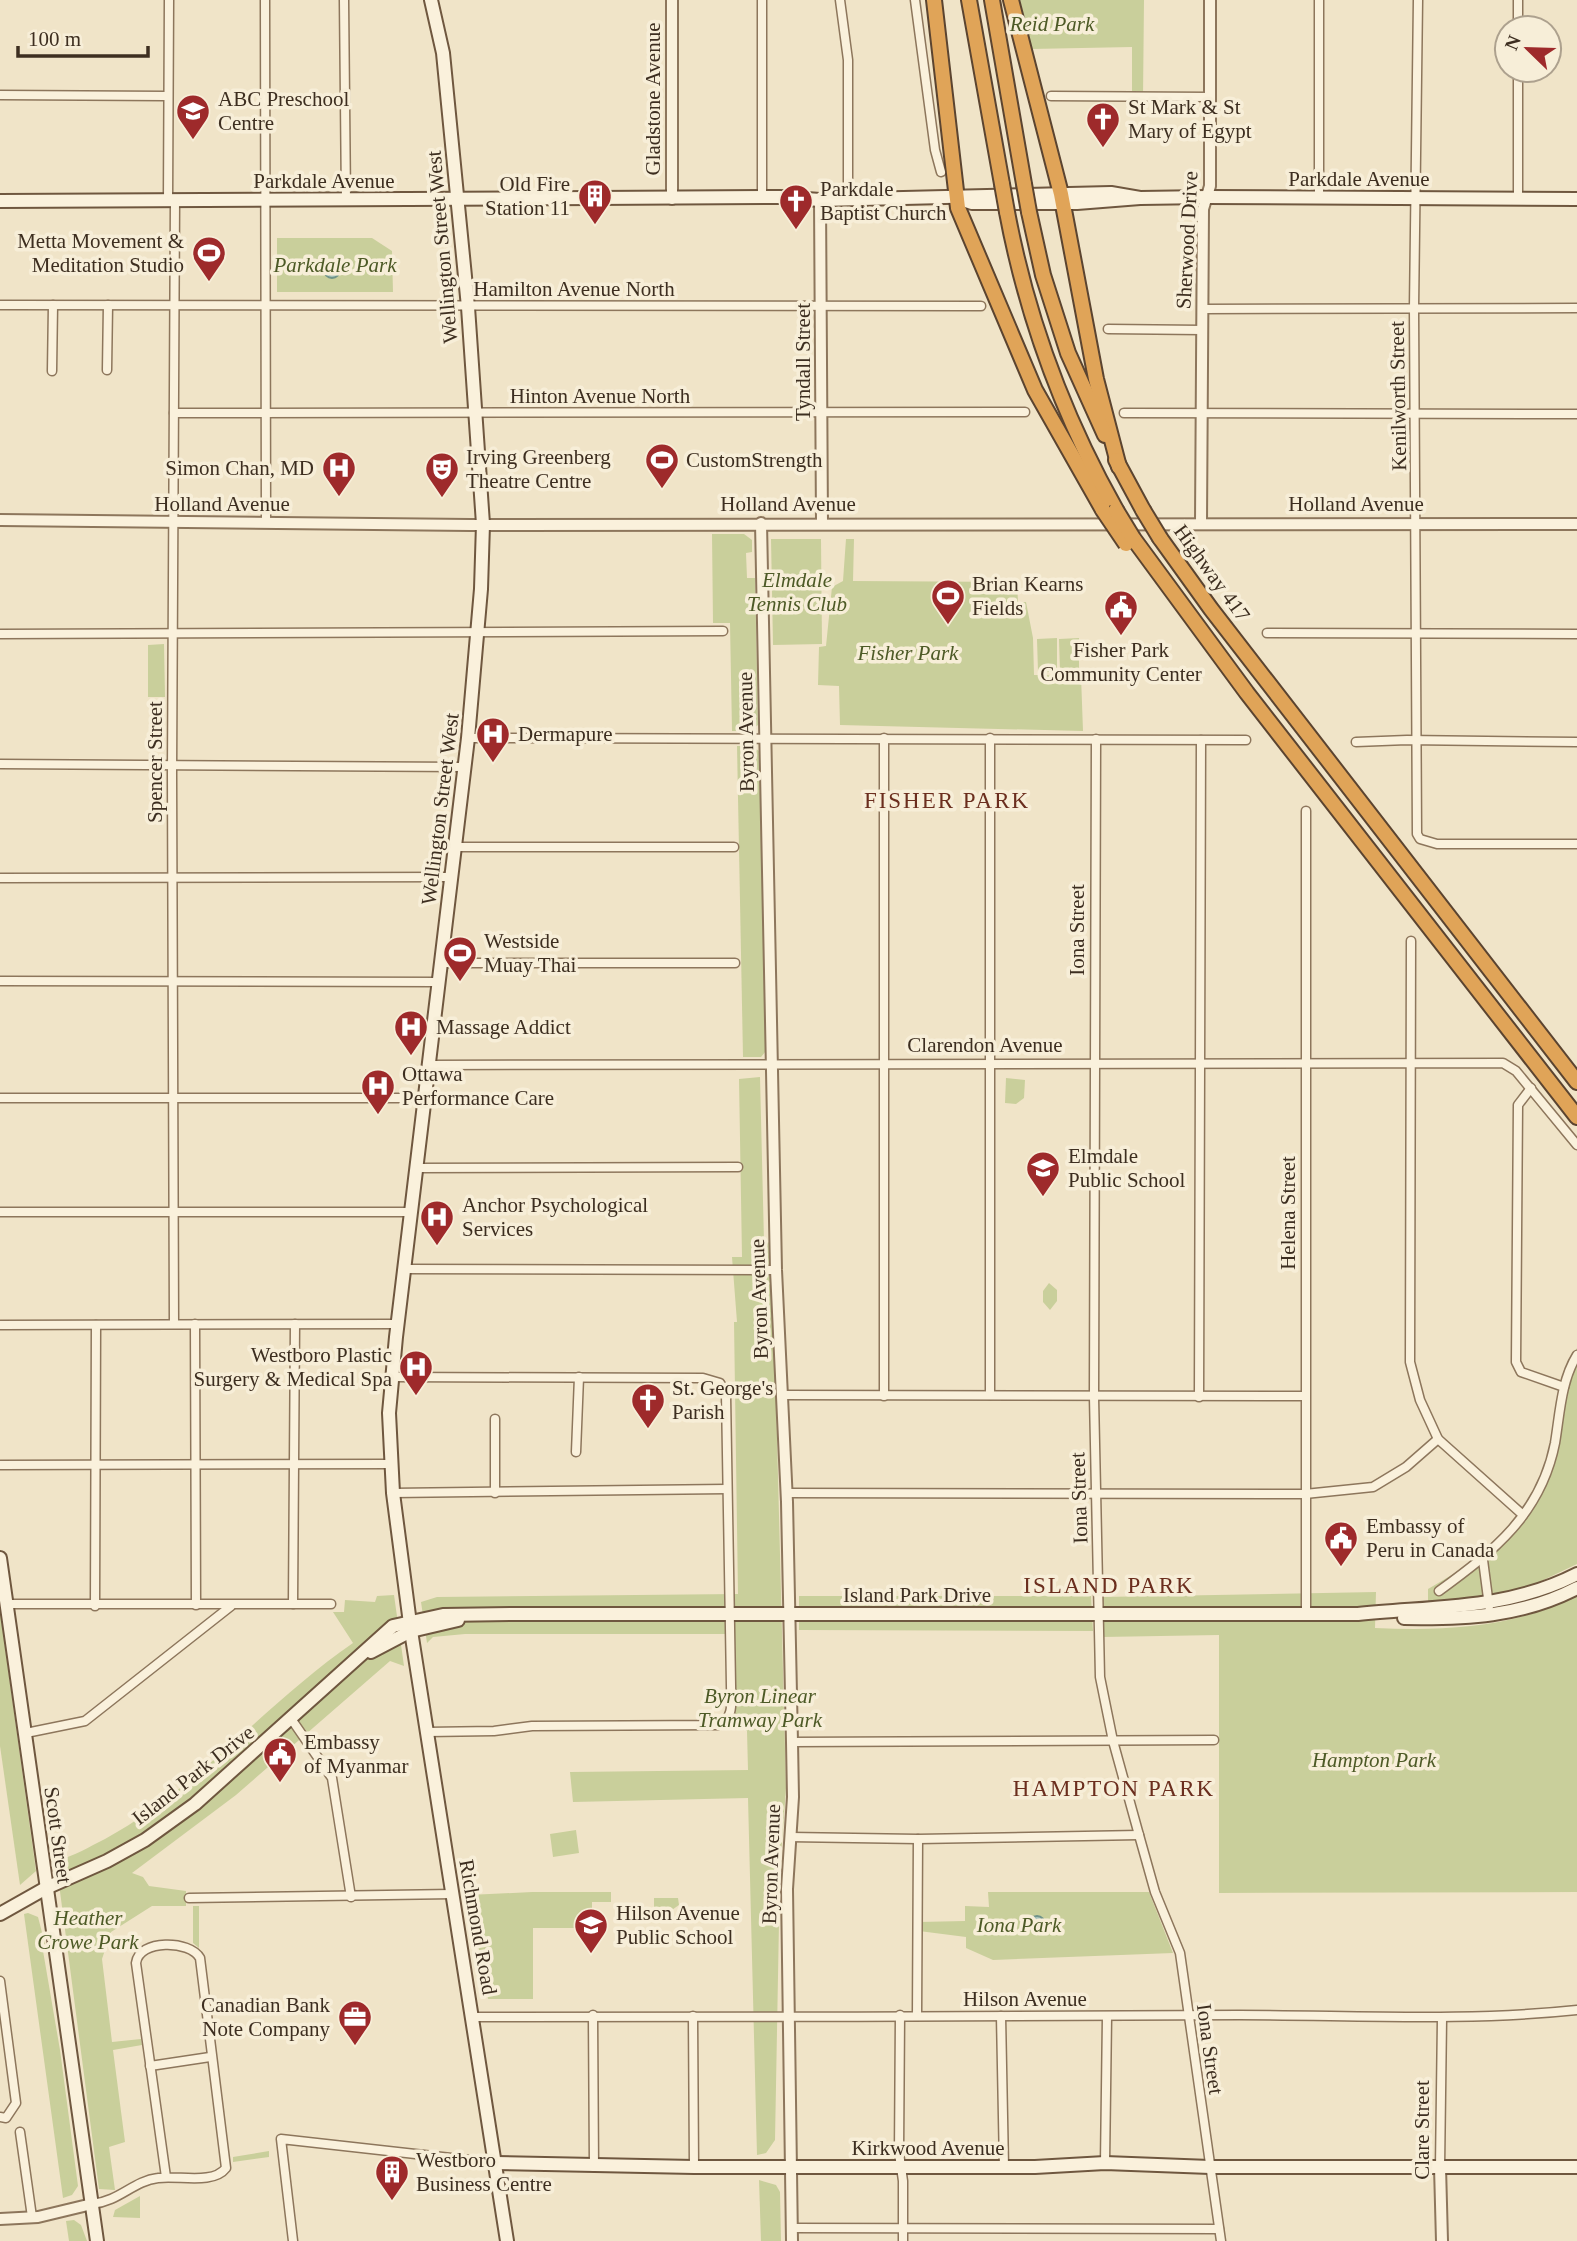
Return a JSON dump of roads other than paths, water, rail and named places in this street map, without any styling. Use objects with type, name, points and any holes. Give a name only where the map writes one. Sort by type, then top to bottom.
[{"type":"highway","points":[[934,0],[958,187],[956,197],[1035,390],[1130,541],[1577,1117]]},
{"type":"highway","points":[[969,0],[1007,212],[1029,311],[1072,426],[1110,510]]},
{"type":"highway","name":"Highway 417","points":[[992,0],[1029,212],[1043,275],[1068,353],[1119,467],[1160,538],[1211,609],[1577,1082]]},
{"type":"highway","points":[[1011,0],[1062,199],[1096,379],[1119,467]]},
{"type":"main road","name":"Wellington Street West","points":[[410,1626],[393,1493],[392,1377],[468,738],[478,633],[483,524],[458,201],[443,52],[432,0]]},
{"type":"main road","name":"Parkdale Avenue","points":[[0,201],[768,199],[781,202],[956,197],[973,194],[1062,199],[1111,193],[1140,198],[1577,199]]},
{"type":"main road","name":"Scott Street","points":[[0,1558],[97,2241]]},
{"type":"main road","name":"Island Park Drive","points":[[1489,1610],[1577,1574]]},
{"type":"main road","name":"Island Park Drive","points":[[0,1914],[46,1888],[107,1861],[145,1839],[195,1804],[355,1661],[410,1626],[476,1615],[1358,1614],[1444,1619],[1489,1610],[1535,1606],[1577,1588]]},
{"type":"main road","name":"Richmond Road","points":[[410,1626],[507,2241]]},
{"type":"main road","name":"Kirkwood Avenue","points":[[496,2163],[594,2167],[1004,2167],[1105,2164],[1210,2167],[1577,2167]]},
{"type":"street","name":"Spencer Street","points":[[169,0],[166,96],[174,306],[174,1325]]},
{"type":"street","points":[[265,0],[268,201],[266,523]]},
{"type":"street","points":[[344,0],[345,201]]},
{"type":"street","name":"Gladstone Avenue","points":[[672,0],[672,199]]},
{"type":"street","points":[[762,0],[768,199]]},
{"type":"street","points":[[840,0],[848,60],[848,199]]},
{"type":"street","points":[[915,0],[935,150],[941,172]]},
{"type":"street","name":"Sherwood Drive","points":[[1201,523],[1204,413],[1203,209],[1207,197],[1210,0]]},
{"type":"street","points":[[1319,0],[1319,198]]},
{"type":"street","name":"Kenilworth Street","points":[[1418,0],[1414,308],[1417,834],[1437,845],[1577,844]]},
{"type":"street","points":[[1518,84],[1518,199]]},
{"type":"street","points":[[0,95],[166,96]]},
{"type":"street","points":[[1051,96],[1210,97]]},
{"type":"street","name":"Tyndall Street","points":[[816,200],[823,307],[822,523]]},
{"type":"street","points":[[52,304],[52,371]]},
{"type":"street","name":"Hamilton Avenue North","points":[[0,305],[981,306]]},
{"type":"street","points":[[107,370],[108,305]]},
{"type":"street","points":[[1202,309],[1577,307]]},
{"type":"street","points":[[1108,329],[1202,330]]},
{"type":"street","name":"Hinton Avenue North","points":[[174,413],[1025,412]]},
{"type":"street","points":[[1124,413],[1577,414]]},
{"type":"street","name":"Holland Avenue","points":[[0,520],[483,524],[1577,524]]},
{"type":"street","name":"Byron Avenue","points":[[761,523],[776,1270],[786,1493],[792,1742],[787,1875],[792,2241]]},
{"type":"street","points":[[0,634],[723,631]]},
{"type":"street","points":[[1267,633],[1577,634]]},
{"type":"street","points":[[468,738],[1246,740]]},
{"type":"street","points":[[884,738],[884,1396]]},
{"type":"street","points":[[990,738],[990,1395]]},
{"type":"street","name":"Iona Street","points":[[1097,739],[1094,1396],[1100,1677],[1113,1741],[1139,1835],[1156,1892],[1180,1953],[1221,2241]]},
{"type":"street","points":[[1199,1397],[1201,740]]},
{"type":"street","points":[[1356,742],[1577,742]]},
{"type":"street","points":[[0,764],[464,767]]},
{"type":"street","name":"Helena Street","points":[[1306,811],[1306,1615]]},
{"type":"street","points":[[455,847],[734,847]]},
{"type":"street","points":[[0,878],[451,877]]},
{"type":"street","points":[[1411,941],[1410,1362],[1420,1400],[1438,1439],[1523,1515]]},
{"type":"street","points":[[441,963],[735,963]]},
{"type":"street","points":[[0,981],[438,982]]},
{"type":"street","name":"Clarendon Avenue","points":[[429,1065],[1507,1064],[1531,1088],[1577,1145]]},
{"type":"street","points":[[1531,1088],[1518,1105],[1516,1362],[1521,1372],[1564,1387]]},
{"type":"street","points":[[0,1098],[425,1098]]},
{"type":"street","points":[[417,1168],[738,1167]]},
{"type":"street","points":[[0,1212],[411,1212]]},
{"type":"street","points":[[405,1269],[776,1270]]},
{"type":"street","points":[[195,1324],[196,1605]]},
{"type":"street","points":[[293,1604],[295,1324]]},
{"type":"street","points":[[0,1325],[397,1324]]},
{"type":"street","points":[[95,1605],[96,1325]]},
{"type":"street","points":[[1439,1591],[1483,1560],[1523,1515],[1551,1456],[1564,1387],[1577,1355]]},
{"type":"street","points":[[392,1377],[711,1378],[720,1383],[726,1395],[730,1716],[726,1723],[532,1726],[494,1731],[427,1732]]},
{"type":"street","points":[[576,1452],[579,1377]]},
{"type":"street","points":[[782,1395],[1305,1396]]},
{"type":"street","points":[[495,1419],[495,1493]]},
{"type":"street","points":[[786,1493],[1305,1494],[1373,1487],[1406,1467],[1438,1439]]},
{"type":"street","points":[[0,1465],[391,1464]]},
{"type":"street","points":[[393,1493],[727,1489]]},
{"type":"street","points":[[1483,1560],[1489,1610]]},
{"type":"street","points":[[6,1604],[331,1604]]},
{"type":"street","points":[[26,1733],[85,1721],[231,1606]]},
{"type":"street","points":[[292,1720],[332,1779],[351,1897]]},
{"type":"street","points":[[792,1742],[1214,1740]]},
{"type":"street","points":[[790,1837],[918,1839],[1139,1835]]},
{"type":"street","points":[[917,2016],[918,1839]]},
{"type":"street","points":[[189,1898],[453,1894]]},
{"type":"street","points":[[0,2219],[37,2217],[117,2199],[147,2180],[166,2177],[214,2177],[226,2168],[199,1954],[184,1947],[142,1949],[136,1963],[166,2177]]},
{"type":"street","points":[[0,1981],[16,2103],[3,2117]]},
{"type":"street","name":"Hilson Avenue","points":[[473,2017],[900,2015],[1441,2019],[1517,2017],[1577,2010]]},
{"type":"street","points":[[593,2015],[594,2167]]},
{"type":"street","points":[[900,2015],[903,2241]]},
{"type":"street","points":[[1001,2016],[1004,2167]]},
{"type":"street","points":[[693,2017],[694,2167]]},
{"type":"street","points":[[1105,2164],[1107,2017]]},
{"type":"street","name":"Clare Street","points":[[1441,2019],[1442,2241]]},
{"type":"street","points":[[150,2066],[210,2057]]},
{"type":"street","points":[[20,2132],[37,2217]]},
{"type":"street","name":"Kirkwood Avenue","points":[[293,2241],[281,2139],[496,2163]]},
{"type":"street","points":[[791,2228],[1219,2229]]},
{"type":"water","points":[[332,262],[338,264],[338,276],[332,278],[326,276],[324,270],[326,264]]},
{"type":"water","points":[[1037,1916],[1043,1918],[1043,1930],[1037,1932],[1031,1930],[1029,1924],[1031,1918]]},
{"type":"place","name":"ABC Preschool Centre","points":[[193,141]]},
{"type":"place","name":"St Mark & St Mary of Egypt","points":[[1103,149]]},
{"type":"place","name":"Old Fire Station 11","points":[[595,226]]},
{"type":"place","name":"Parkdale Baptist Church","points":[[796,231]]},
{"type":"place","name":"Metta Movement & Meditation Studio","points":[[209,283]]},
{"type":"place","name":"CustomStrength","points":[[662,490]]},
{"type":"place","name":"Simon Chan, MD","points":[[339,498]]},
{"type":"place","name":"Irving Greenberg Theatre Centre","points":[[442,499]]},
{"type":"place","name":"Brian Kearns Fields","points":[[948,626]]},
{"type":"place","name":"Fisher Park Community Center","points":[[1121,637]]},
{"type":"place","name":"Dermapure","points":[[493,764]]},
{"type":"place","name":"Westside Muay Thai","points":[[460,983]]},
{"type":"place","name":"Massage Addict","points":[[411,1057]]},
{"type":"place","name":"Ottawa Performance Care","points":[[378,1116]]},
{"type":"place","name":"Elmdale Public School","points":[[1043,1198]]},
{"type":"place","name":"Anchor Psychological Services","points":[[437,1247]]},
{"type":"place","name":"Westboro Plastic Surgery & Medical Spa","points":[[416,1397]]},
{"type":"place","name":"St. George's Parish","points":[[648,1430]]},
{"type":"place","name":"Embassy of Peru in Canada","points":[[1341,1568]]},
{"type":"place","name":"Embassy of Myanmar","points":[[280,1784]]},
{"type":"place","name":"Hilson Avenue Public School","points":[[591,1955]]},
{"type":"place","name":"Canadian Bank Note Company","points":[[355,2047]]},
{"type":"place","name":"Westboro Business Centre","points":[[392,2202]]},
{"type":"district","name":"FISHER PARK","points":[[947,800]]},
{"type":"district","name":"ISLAND PARK","points":[[1109,1585]]},
{"type":"district","name":"HAMPTON PARK","points":[[1114,1788]]},
{"type":"park label","name":"Reid Park","points":[[1052,24]]},
{"type":"park label","name":"Parkdale Park","points":[[335,265]]},
{"type":"park label","name":"Elmdale Tennis Club","points":[[797,592]]},
{"type":"park label","name":"Fisher Park","points":[[908,653]]},
{"type":"park label","name":"Byron Linear Tramway Park","points":[[760,1708]]},
{"type":"park label","name":"Hampton Park","points":[[1374,1760]]},
{"type":"park label","name":"Iona Park","points":[[1019,1925]]},
{"type":"park label","name":"Heather Crowe Park","points":[[88,1930]]}]
